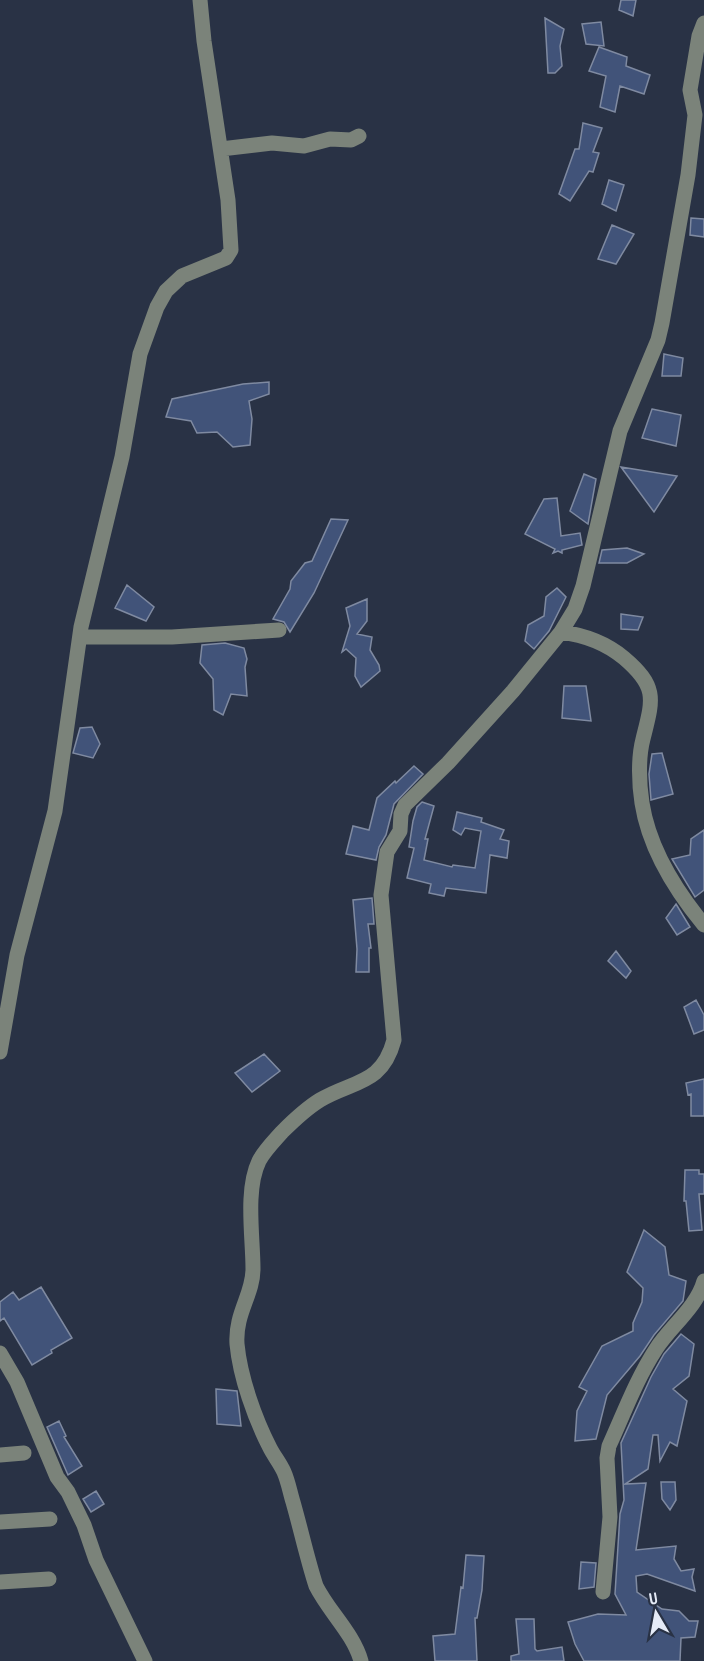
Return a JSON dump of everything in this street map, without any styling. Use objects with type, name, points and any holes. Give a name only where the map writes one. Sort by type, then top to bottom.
[{"type":"street","points":[[0,1052],[17,955],[55,811],[80,637],[98,551],[122,457],[140,354],[157,307],[173,282],[226,258],[231,250],[228,200],[200,0]]},
{"type":"street","points":[[361,1661],[344,1629],[316,1586],[284,1472],[270,1449],[256,1416],[241,1367],[237,1332],[242,1307],[252,1284],[251,1211],[254,1181],[259,1160],[282,1132],[301,1114],[321,1100],[367,1079],[383,1067],[394,1040],[381,895],[387,852],[400,831],[401,814],[405,805],[448,763],[513,691],[561,632],[584,586],[620,431],[650,360],[662,323],[688,175],[695,115],[690,90],[699,36],[704,23]]},
{"type":"street","points":[[221,149],[272,143],[304,146],[330,140],[351,140],[359,136]]},
{"type":"street","points":[[80,637],[172,637],[279,630]]},
{"type":"street","points":[[561,632],[587,637],[616,651],[631,664],[648,685],[651,692],[651,709],[642,740],[640,780],[646,821],[670,875],[686,903],[704,925]]},
{"type":"street","points":[[603,1592],[610,1517],[607,1458],[609,1446],[645,1367],[658,1346],[696,1297],[704,1281]]},
{"type":"street","points":[[0,1353],[17,1382],[57,1477],[68,1492],[84,1525],[96,1560],[145,1661]]},
{"type":"street","points":[[0,1455],[24,1454]]},
{"type":"street","points":[[0,1522],[50,1520]]},
{"type":"street","points":[[0,1582],[49,1579]]},
{"type":"building","points":[[621,0],[636,0],[633,16],[619,10]]},
{"type":"building","points":[[545,18],[564,29],[560,46],[562,66],[555,73],[548,73]]},
{"type":"building","points":[[601,22],[604,46],[586,44],[582,24]]},
{"type":"building","points":[[599,47],[627,57],[626,66],[650,75],[644,94],[620,86],[615,112],[600,107],[606,76],[589,71]]},
{"type":"building","points":[[583,123],[602,128],[593,152],[599,153],[593,172],[589,171],[570,201],[559,194],[575,149],[579,149]]},
{"type":"building","points":[[609,180],[624,185],[616,211],[602,204]]},
{"type":"building","points":[[691,218],[704,219],[704,237],[690,235]]},
{"type":"building","points":[[612,225],[634,234],[616,264],[598,259]]},
{"type":"building","points":[[664,354],[683,358],[681,376],[662,376]]},
{"type":"building","points":[[269,382],[269,394],[249,401],[252,419],[250,445],[233,447],[217,432],[197,433],[191,421],[166,417],[172,399],[243,384]]},
{"type":"building","points":[[652,409],[681,415],[676,446],[642,438]]},
{"type":"building","points":[[621,467],[677,476],[654,512]]},
{"type":"building","points":[[584,474],[596,479],[588,524],[570,511]]},
{"type":"building","points":[[557,498],[561,536],[580,533],[582,545],[562,550],[562,553],[558,551],[553,553],[555,549],[525,534],[544,499]]},
{"type":"building","points":[[331,519],[348,520],[314,593],[290,632],[284,622],[273,619],[290,589],[291,581],[305,563],[312,561]]},
{"type":"building","points":[[627,548],[644,554],[627,563],[599,563],[602,550]]},
{"type":"building","points":[[127,585],[154,607],[146,621],[115,608]]},
{"type":"building","points":[[557,588],[566,597],[549,631],[534,649],[525,641],[528,625],[544,616],[546,597]]},
{"type":"building","points":[[367,599],[367,621],[357,634],[372,637],[370,650],[380,671],[361,687],[355,676],[356,658],[346,649],[342,652],[350,626],[346,608]]},
{"type":"building","points":[[621,614],[643,617],[638,630],[621,629]]},
{"type":"building","points":[[225,643],[244,648],[247,659],[245,667],[247,696],[231,694],[223,715],[214,710],[213,679],[200,663],[202,645]]},
{"type":"building","points":[[564,686],[586,686],[591,721],[562,718]]},
{"type":"building","points":[[92,727],[100,744],[93,758],[73,753],[80,728]]},
{"type":"building","points":[[662,753],[673,794],[651,800],[649,774],[652,754]]},
{"type":"building","points":[[414,766],[423,774],[394,804],[386,835],[379,847],[376,860],[346,854],[353,826],[369,830],[377,798]]},
{"type":"building","points":[[422,802],[434,806],[425,839],[428,839],[424,860],[452,867],[453,865],[475,868],[481,831],[465,828],[461,835],[453,830],[457,812],[482,818],[481,822],[504,830],[500,839],[509,841],[507,858],[490,855],[486,893],[446,888],[444,896],[429,893],[431,884],[407,878],[414,848],[409,847],[413,821],[417,807]]},
{"type":"building","points":[[704,830],[704,890],[695,897],[672,859],[690,855],[691,839]]},
{"type":"building","points":[[372,898],[374,924],[368,924],[371,948],[369,948],[369,972],[356,972],[357,949],[353,900]]},
{"type":"building","points":[[676,904],[690,927],[677,935],[666,918]]},
{"type":"building","points":[[616,951],[631,971],[626,978],[608,961]]},
{"type":"building","points":[[696,1000],[704,1015],[704,1030],[694,1034],[684,1007]]},
{"type":"building","points":[[264,1054],[280,1071],[252,1092],[235,1073]]},
{"type":"building","points":[[704,1079],[704,1116],[691,1116],[691,1094],[688,1095],[686,1083]]},
{"type":"building","points":[[685,1170],[699,1170],[699,1174],[704,1174],[704,1194],[699,1194],[702,1230],[689,1231],[686,1201],[684,1201]]},
{"type":"building","points":[[644,1230],[665,1247],[669,1275],[686,1281],[683,1301],[607,1395],[596,1439],[575,1441],[577,1411],[587,1391],[579,1387],[602,1346],[633,1331],[633,1323],[642,1302],[643,1288],[627,1272]]},
{"type":"building","points":[[41,1287],[72,1338],[51,1350],[52,1353],[32,1365],[4,1318],[0,1321],[0,1302],[13,1292],[19,1300]]},
{"type":"building","points":[[681,1334],[694,1344],[689,1376],[673,1389],[687,1401],[677,1446],[670,1442],[660,1461],[658,1435],[653,1435],[648,1469],[625,1484],[646,1483],[636,1550],[676,1546],[674,1559],[681,1571],[694,1569],[692,1577],[695,1591],[647,1574],[636,1576],[637,1592],[662,1609],[679,1611],[689,1621],[698,1621],[695,1637],[681,1638],[680,1661],[584,1661],[575,1644],[568,1622],[598,1614],[626,1615],[615,1594],[620,1514],[624,1500],[621,1443],[651,1377],[664,1354]]},
{"type":"building","points":[[216,1389],[237,1391],[241,1426],[217,1424]]},
{"type":"building","points":[[59,1421],[66,1436],[64,1437],[82,1466],[68,1475],[47,1427]]},
{"type":"building","points":[[661,1482],[675,1482],[676,1500],[670,1510],[662,1499]]},
{"type":"building","points":[[96,1491],[104,1504],[91,1512],[83,1499]]},
{"type":"building","points":[[466,1555],[484,1556],[482,1590],[477,1618],[475,1618],[477,1661],[435,1661],[433,1636],[455,1634]]},
{"type":"building","points":[[581,1562],[596,1563],[594,1587],[579,1589]]},
{"type":"building","points":[[516,1619],[534,1619],[535,1649],[537,1651],[562,1647],[564,1661],[511,1661],[511,1656],[519,1654]]}]
